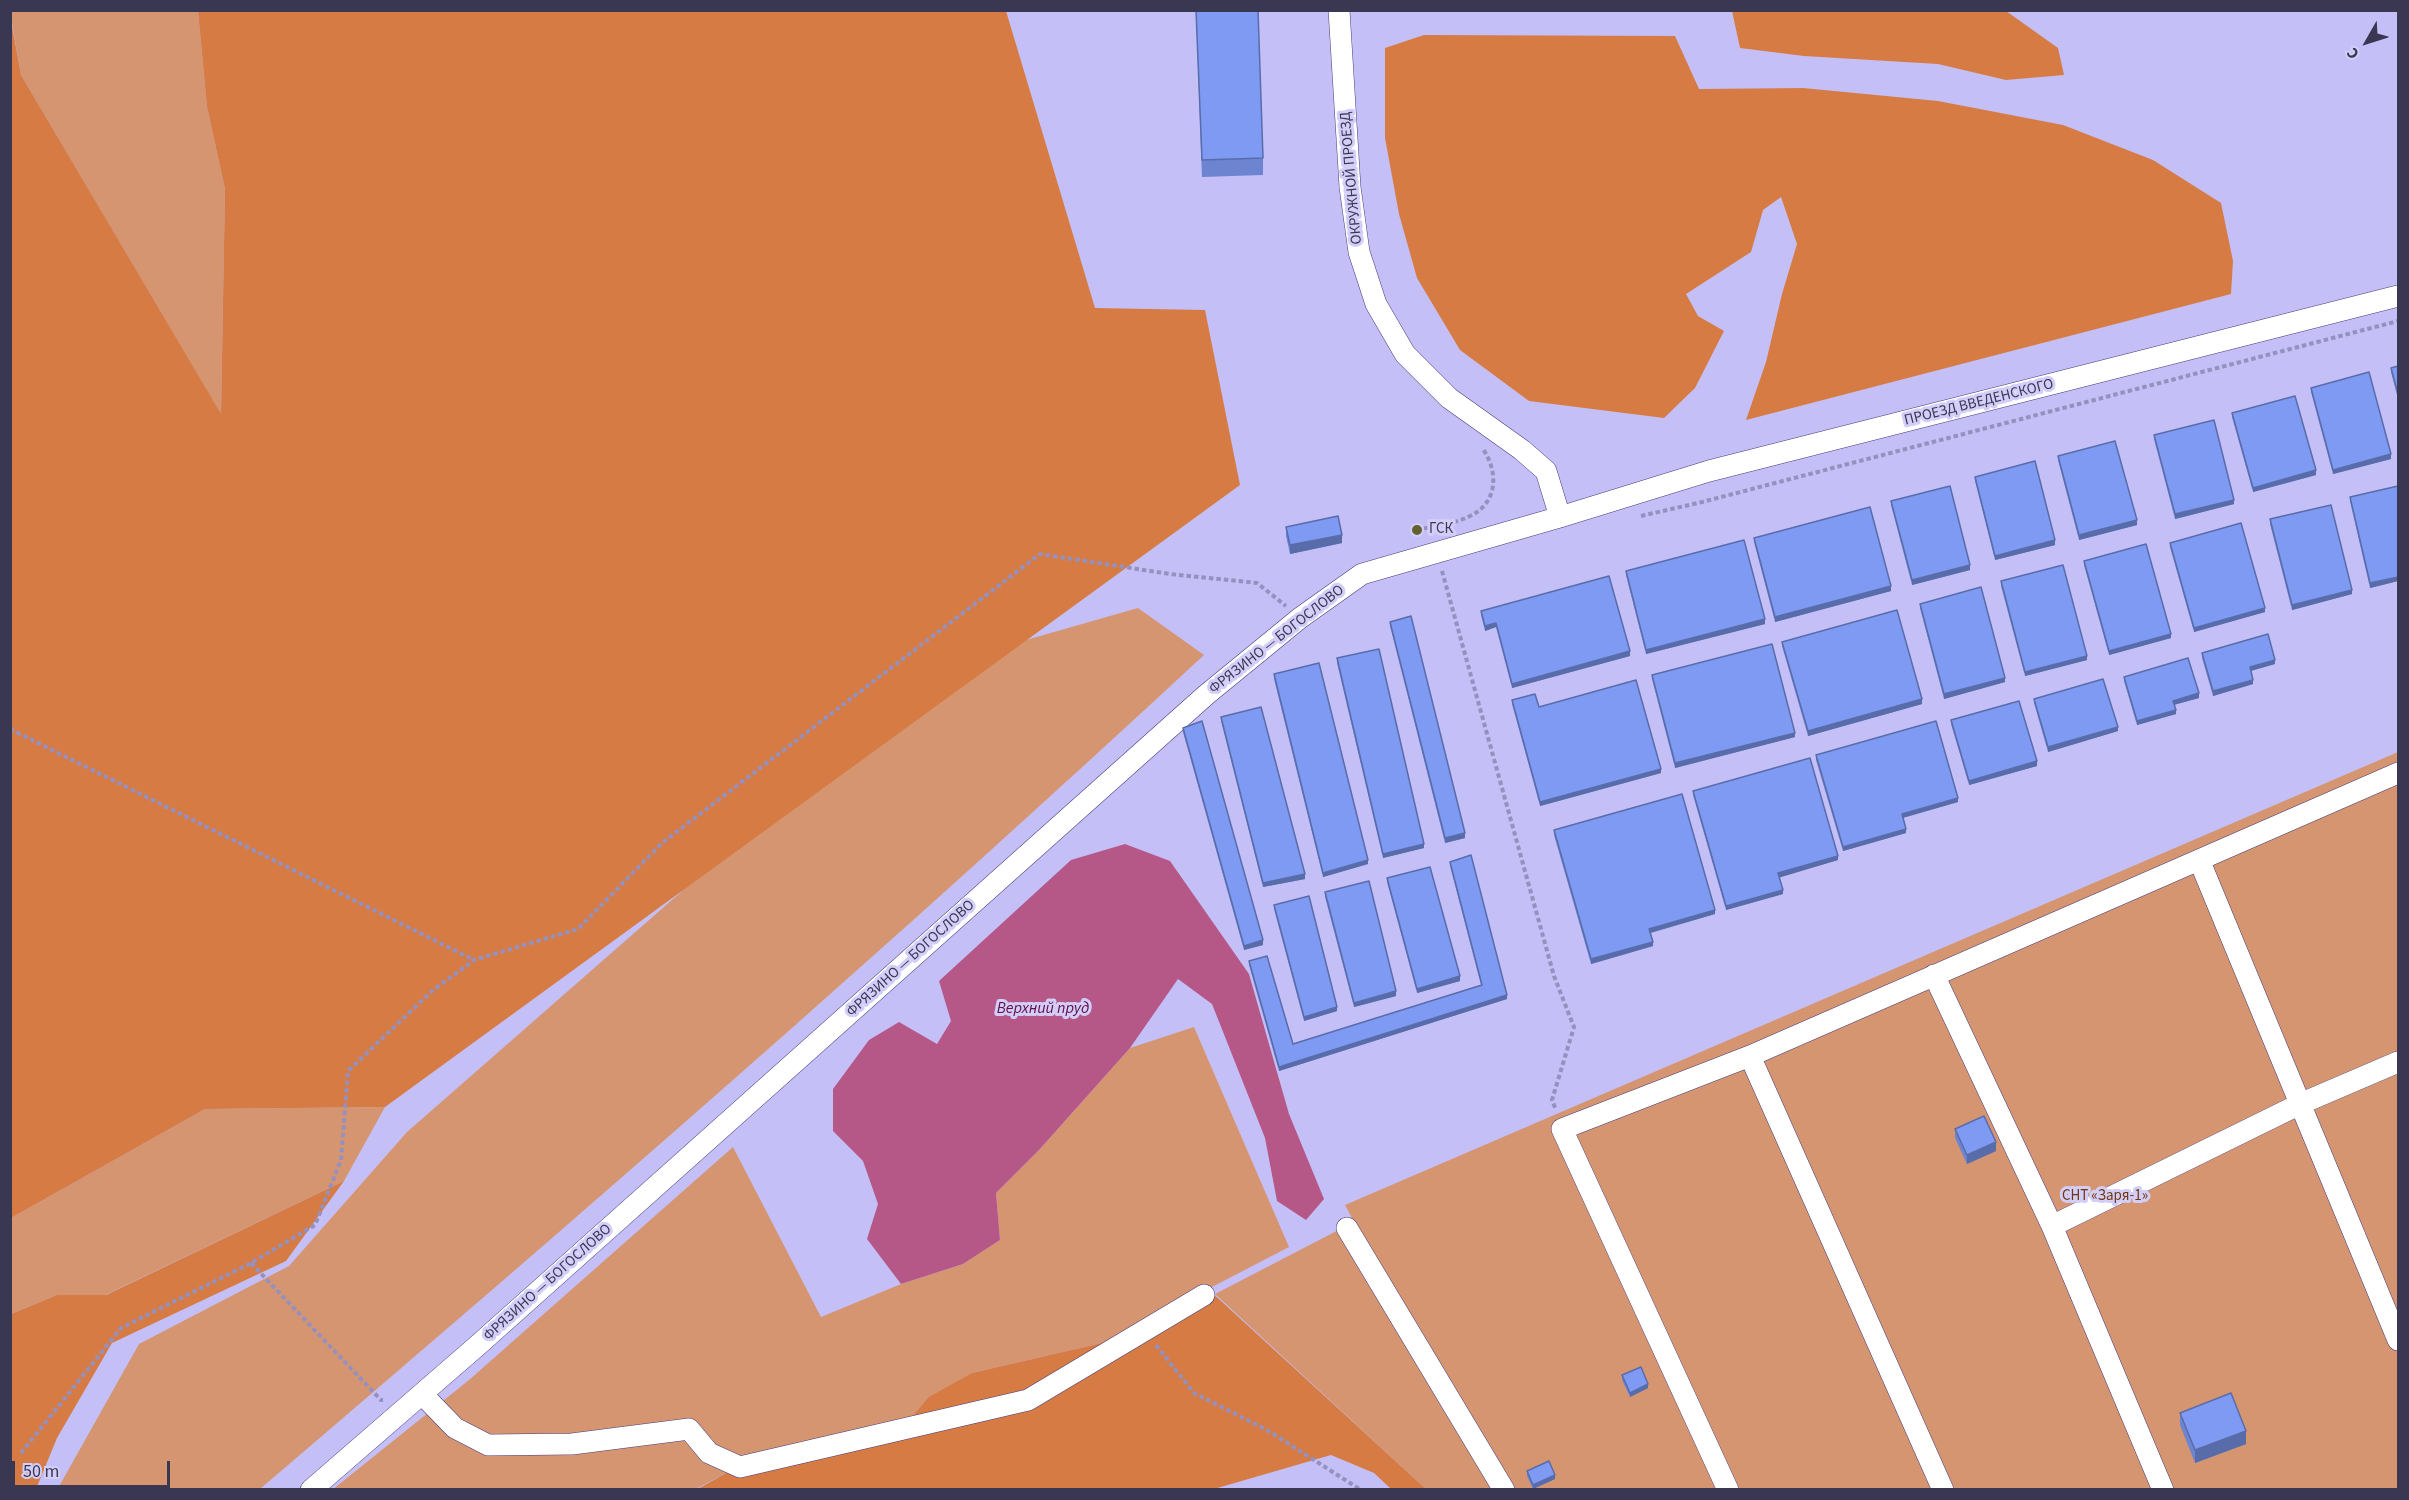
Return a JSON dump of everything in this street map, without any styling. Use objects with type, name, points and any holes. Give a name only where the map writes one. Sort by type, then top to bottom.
[{"type":"street","name":"ОКРУЖНОЙ ПРОЕЗД","points":[[1339,10],[1352,197],[1359,252],[1376,304],[1405,354],[1449,398],[1522,450],[1546,471],[1560,517]]},
{"type":"street","name":"ПРОЕЗД ВВЕДЕНСКОГО","points":[[1560,517],[1709,471],[2398,296]]},
{"type":"street","name":"ФРЯЗИНО — БОГОСЛОВО","points":[[311,1490],[422,1394],[1206,695],[1300,618],[1362,574],[1560,517]]},
{"type":"street","points":[[1728,1490],[1562,1129],[1750,1056],[2200,862],[2398,773]]},
{"type":"street","points":[[2200,862],[2398,1340]]},
{"type":"street","points":[[1934,975],[2052,1226],[2163,1490]]},
{"type":"street","points":[[1750,1056],[1943,1490]]},
{"type":"street","points":[[2052,1226],[2300,1104],[2398,1062]]},
{"type":"street","points":[[1347,1228],[1504,1490]]},
{"type":"street","points":[[422,1394],[455,1428],[488,1445],[572,1443],[689,1429],[709,1453],[740,1467],[1028,1400],[1204,1295]]},
{"type":"path","points":[[1634,518],[2398,321]]},
{"type":"path","points":[[1437,553],[1554,976],[1574,1027],[1552,1100],[1562,1129]]},
{"type":"path","points":[[21,1453],[121,1328],[251,1263],[315,1225],[341,1160],[348,1071],[432,991],[474,960],[578,929],[662,843],[1040,554],[1170,574],[1257,583],[1300,618]]},
{"type":"path","points":[[10,729],[474,960]]},
{"type":"path","points":[[251,1263],[381,1400],[422,1394]]},
{"type":"path","points":[[1144,1330],[1194,1393],[1267,1430],[1361,1490]]},
{"type":"green space","points":[[10,11],[198,11],[207,107],[225,189],[221,415],[21,75]]},
{"type":"green space","points":[[1138,608],[1204,655],[854,973],[499,1284],[260,1489],[57,1490],[139,1344],[289,1266],[407,1132],[705,871],[998,648]]},
{"type":"green space","name":"СНТ «Заря-1»","points":[[2398,752],[2398,1489],[1426,1489],[1215,1294],[1354,1222],[1345,1205]]},
{"type":"green space","points":[[1194,1027],[1289,1247],[1106,1342],[972,1373],[912,1418],[728,1472],[696,1489],[332,1490],[469,1380],[733,1147],[821,1317],[901,1284],[963,1264],[1000,1240],[996,1193],[1039,1150],[1130,1048]]},
{"type":"green space","points":[[385,1107],[344,1181],[105,1295],[57,1295],[11,1314],[11,1218],[205,1109]]},
{"type":"shaded area","points":[[198,11],[1006,11],[1095,308],[1205,310],[1240,485],[385,1107],[205,1109],[11,1218],[11,20],[21,75],[221,414],[225,189],[207,107]]},
{"type":"shaded area","points":[[1732,11],[2006,11],[2058,48],[2064,75],[2006,80],[1938,64],[1804,56],[1740,48]]},
{"type":"shaded area","points":[[1424,35],[1675,36],[1699,89],[1803,88],[1938,101],[2063,125],[2153,160],[2221,203],[2233,261],[2231,294],[1746,420],[1766,362],[1782,294],[1797,244],[1781,197],[1763,210],[1751,252],[1686,294],[1698,316],[1724,331],[1695,388],[1664,418],[1529,401],[1460,350],[1417,278],[1399,214],[1385,138],[1385,48]]},
{"type":"shaded area","points":[[344,1181],[286,1261],[112,1343],[57,1438],[36,1489],[11,1489],[11,1314],[57,1295],[106,1295]]},
{"type":"shaded area","points":[[1208,1289],[1426,1489],[1391,1489],[1374,1473],[1331,1455],[1214,1489],[696,1490],[728,1472],[911,1418],[929,1397],[972,1373],[1106,1342]]},
{"type":"water","name":"Верхний пруд","points":[[1125,844],[1170,861],[1249,974],[1289,1114],[1324,1199],[1306,1220],[1277,1201],[1265,1138],[1212,1004],[1178,979],[1130,1048],[1039,1150],[996,1193],[1000,1240],[963,1264],[901,1284],[867,1239],[878,1204],[863,1161],[833,1131],[833,1089],[869,1040],[899,1022],[937,1044],[951,1021],[939,981],[1071,860]]},
{"type":"building","points":[[1196,10],[1258,10],[1263,158],[1202,160]]},
{"type":"building","points":[[2398,366],[2398,394],[2391,368]]},
{"type":"building","points":[[2369,372],[2391,454],[2333,470],[2311,388]]},
{"type":"building","points":[[2295,396],[2316,470],[2253,488],[2232,413]]},
{"type":"building","points":[[2214,420],[2234,500],[2175,514],[2154,435]]},
{"type":"building","points":[[2115,441],[2137,520],[2079,535],[2058,456]]},
{"type":"building","points":[[2035,461],[2055,540],[1995,556],[1975,477]]},
{"type":"building","points":[[1950,486],[1970,565],[1912,580],[1891,501]]},
{"type":"building","points":[[2398,486],[2398,577],[2370,583],[2350,497]]},
{"type":"building","points":[[2331,505],[2352,590],[2292,605],[2270,519]]},
{"type":"building","points":[[1870,507],[1891,586],[1775,617],[1754,538]]},
{"type":"building","points":[[1338,516],[1342,535],[1290,545],[1286,527]]},
{"type":"building","points":[[2241,523],[2265,608],[2194,628],[2170,543]]},
{"type":"building","points":[[1744,540],[1765,619],[1646,650],[1626,571]]},
{"type":"building","points":[[2146,544],[2171,634],[2109,651],[2084,561]]},
{"type":"building","points":[[2063,565],[2087,656],[2025,672],[2001,581]]},
{"type":"building","points":[[1609,576],[1630,651],[1512,684],[1496,623],[1485,626],[1481,611]]},
{"type":"building","points":[[1981,587],[2005,678],[1944,694],[1920,604]]},
{"type":"building","points":[[1897,610],[1922,699],[1808,731],[1782,642]]},
{"type":"building","points":[[1411,616],[1465,833],[1445,838],[1390,622]]},
{"type":"building","points":[[2268,634],[2275,660],[2250,667],[2253,680],[2213,691],[2202,653]]},
{"type":"building","points":[[1772,644],[1795,733],[1675,763],[1652,675]]},
{"type":"building","points":[[1379,649],[1424,844],[1383,854],[1337,658]]},
{"type":"building","points":[[2188,658],[2199,693],[2173,701],[2176,710],[2137,721],[2124,677]]},
{"type":"building","points":[[1319,663],[1368,860],[1323,873],[1274,674]]},
{"type":"building","points":[[2103,679],[2118,727],[2048,747],[2034,699]]},
{"type":"building","points":[[1636,680],[1661,769],[1540,802],[1512,700],[1535,694],[1539,707]]},
{"type":"building","points":[[2019,701],[2037,761],[1969,781],[1951,720]]},
{"type":"building","points":[[1261,707],[1305,874],[1263,883],[1221,717]]},
{"type":"building","points":[[1202,721],[1263,940],[1244,946],[1183,728]]},
{"type":"building","points":[[1936,721],[1958,798],[1902,814],[1906,829],[1843,847],[1816,755]]},
{"type":"building","points":[[1810,758],[1838,856],[1778,873],[1783,890],[1726,906],[1693,791]]},
{"type":"building","points":[[1682,794],[1715,910],[1649,929],[1653,942],[1591,959],[1554,830]]},
{"type":"building","points":[[1471,855],[1507,995],[1279,1067],[1249,961],[1267,956],[1293,1044],[1482,985],[1450,862]]},
{"type":"building","points":[[1430,867],[1460,976],[1417,989],[1387,878]]},
{"type":"building","points":[[1369,881],[1396,991],[1354,1003],[1325,892]]},
{"type":"building","points":[[1309,896],[1337,1007],[1304,1017],[1274,905]]},
{"type":"building","points":[[1984,1116],[1996,1142],[1967,1155],[1955,1129]]},
{"type":"building","points":[[1641,1367],[1648,1384],[1630,1393],[1622,1375]]},
{"type":"building","points":[[2231,1393],[2246,1431],[2195,1450],[2180,1413]]},
{"type":"building","points":[[1549,1461],[1555,1475],[1533,1485],[1527,1471]]},
{"type":"place","name":"ГСК","points":[[1417,530]]}]
